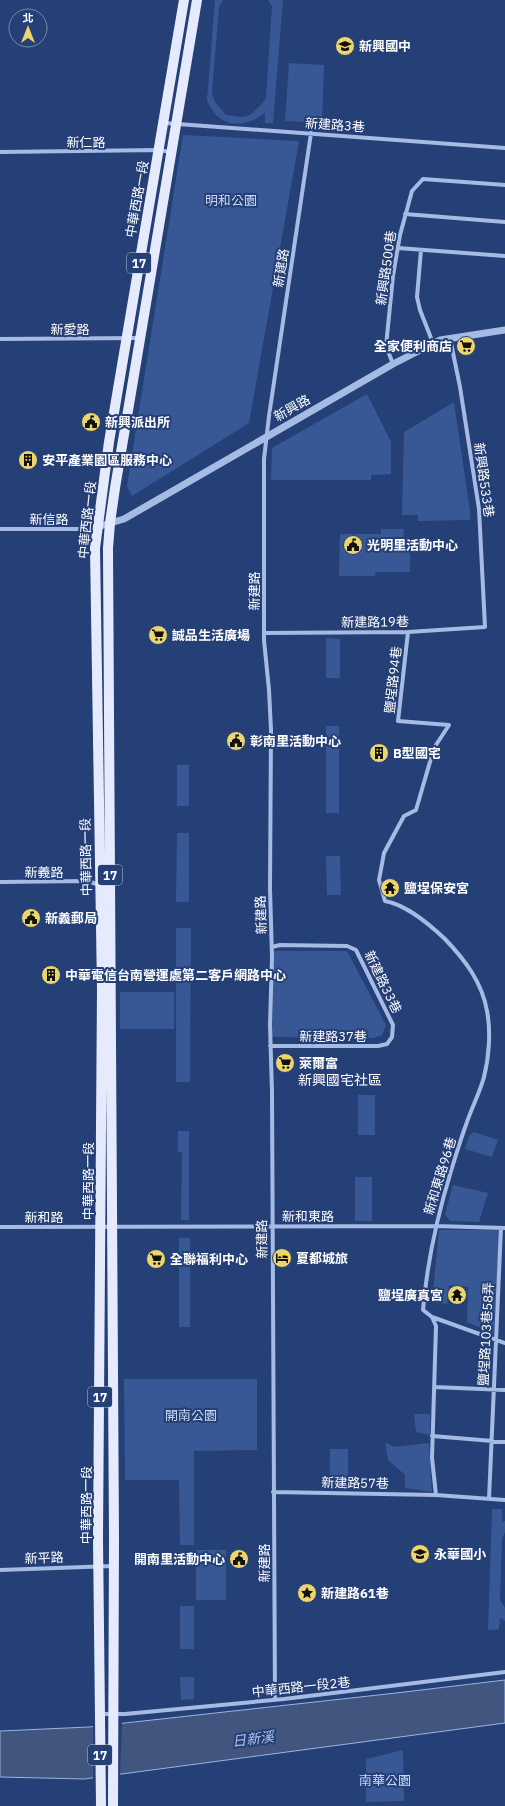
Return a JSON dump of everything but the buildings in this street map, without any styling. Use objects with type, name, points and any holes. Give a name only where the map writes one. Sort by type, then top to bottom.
[{"type":"main road","name":"中華西路一段","points":[[100,1718],[99,1567],[102,990],[95,548],[127,338],[184,0]]},
{"type":"main road","name":"中華西路一段","points":[[113,1717],[108,560],[110,523],[197,0]]},
{"type":"main road","name":"17","points":[[113,1717],[113,1806]]},
{"type":"main road","name":"17","points":[[100,1718],[101,1806]]},
{"type":"street","name":"新建路3巷","points":[[164,123],[505,148]]},
{"type":"street","name":"新建路","points":[[275,1700],[272,1085],[270,1046],[272,947],[270,889],[271,730],[270,690],[264,633],[264,459],[311,134]]},
{"type":"street","name":"新仁路","points":[[0,152],[158,150],[172,152]]},
{"type":"street","name":"新興路500巷","points":[[393,364],[386,346],[398,248],[405,214],[412,191],[423,179],[505,185]]},
{"type":"street","points":[[405,214],[505,222]]},
{"type":"street","points":[[398,248],[505,256]]},
{"type":"street","points":[[422,250],[417,297],[420,310],[433,343]]},
{"type":"street","name":"新興路","points":[[97,527],[124,519],[393,364],[433,343],[450,338],[505,330]]},
{"type":"street","name":"新愛路","points":[[0,339],[140,338]]},
{"type":"street","name":"新興路533巷","points":[[450,338],[460,387],[479,509],[485,627]]},
{"type":"street","name":"新信路","points":[[0,529],[82,529],[97,527]]},
{"type":"street","name":"新建路19巷","points":[[264,633],[408,632],[485,627]]},
{"type":"street","name":"鹽埕路94巷","points":[[379,880],[384,853],[404,816],[416,810],[434,748],[448,725],[398,721],[408,632]]},
{"type":"street","name":"新和東路96巷","points":[[379,880],[385,901],[394,902],[435,930],[458,953],[479,982],[488,1011],[489,1038],[484,1076],[462,1138],[435,1226],[424,1290],[423,1310],[432,1317]]},
{"type":"street","name":"新義路","points":[[0,882],[88,881],[100,885],[110,891]]},
{"type":"street","name":"新建路33巷","points":[[272,947],[280,945],[347,946],[356,950],[393,1025],[392,1037]]},
{"type":"street","name":"新建路37巷","points":[[270,1046],[378,1046],[387,1044],[392,1037]]},
{"type":"street","name":"新和東路","points":[[112,1227],[435,1226],[503,1228]]},
{"type":"street","name":"新和路","points":[[0,1227],[112,1227]]},
{"type":"street","name":"鹽埕路103巷58弄","points":[[489,1499],[503,1228]]},
{"type":"street","points":[[432,1317],[505,1343]]},
{"type":"street","points":[[432,1317],[436,1326],[432,1436],[432,1458],[436,1495]]},
{"type":"street","points":[[434,1387],[505,1390]]},
{"type":"street","points":[[432,1436],[505,1442]]},
{"type":"street","name":"新建路57巷","points":[[274,1492],[436,1495],[505,1500]]},
{"type":"street","name":"新平路","points":[[0,1570],[113,1566]]},
{"type":"street","name":"中華西路一段2巷","points":[[100,1718],[275,1700],[505,1672]]},
{"type":"green space","points":[[215,0],[223,0],[219,7],[212,93],[215,102],[226,115],[242,117],[250,115],[266,98],[272,6],[268,0],[283,0],[273,123],[265,123],[265,113],[248,122],[239,124],[224,121],[217,116],[207,100]]},
{"type":"green space","points":[[289,63],[324,65],[322,123],[285,121]]},
{"type":"green space","name":"明和公園","points":[[183,135],[299,141],[249,423],[132,496],[127,486]]},
{"type":"green space","points":[[367,394],[391,442],[391,474],[371,475],[371,480],[271,480],[272,448]]},
{"type":"green space","points":[[454,402],[470,511],[470,520],[418,521],[418,515],[402,515],[404,432]]},
{"type":"green space","points":[[381,529],[404,529],[403,548],[410,549],[410,572],[376,572],[375,576],[339,576],[340,534],[381,534]]},
{"type":"green space","points":[[326,638],[340,639],[340,678],[326,678]]},
{"type":"green space","points":[[326,726],[339,726],[339,813],[326,813]]},
{"type":"green space","points":[[177,765],[189,765],[189,806],[177,806]]},
{"type":"green space","points":[[177,833],[189,833],[189,902],[176,902]]},
{"type":"green space","points":[[326,856],[340,856],[341,895],[327,895]]},
{"type":"green space","points":[[176,928],[191,928],[190,1082],[176,1082]]},
{"type":"green space","points":[[273,951],[347,951],[386,1025],[382,1035],[373,1038],[272,1037]]},
{"type":"green space","points":[[120,992],[174,992],[174,1029],[120,1029]]},
{"type":"green space","points":[[358,1095],[375,1095],[375,1135],[358,1135]]},
{"type":"green space","points":[[178,1131],[189,1131],[189,1220],[181,1220],[182,1152],[178,1152]]},
{"type":"green space","points":[[474,1132],[498,1140],[492,1157],[465,1149],[469,1136]]},
{"type":"green space","points":[[355,1177],[372,1177],[372,1221],[355,1221]]},
{"type":"green space","points":[[453,1185],[488,1193],[479,1222],[450,1221],[445,1214]]},
{"type":"green space","points":[[439,1230],[500,1230],[494,1334],[467,1322],[468,1287],[449,1285],[447,1304],[432,1302]]},
{"type":"green space","points":[[179,1238],[190,1238],[190,1327],[179,1327]]},
{"type":"green space","name":"開南公園","points":[[124,1379],[257,1379],[257,1450],[194,1451],[194,1545],[180,1545],[179,1480],[125,1480]]},
{"type":"green space","points":[[414,1414],[430,1414],[430,1435],[416,1432]]},
{"type":"green space","points":[[385,1442],[394,1447],[429,1443],[432,1492],[405,1488],[405,1475],[388,1460]]},
{"type":"green space","points":[[330,1449],[348,1449],[348,1489],[330,1489]]},
{"type":"green space","points":[[492,1509],[502,1509],[502,1522],[505,1521],[505,1532],[502,1539],[500,1600],[505,1608],[505,1621],[500,1618],[499,1629],[488,1630]]},
{"type":"green space","points":[[196,1550],[226,1550],[226,1600],[196,1600]]},
{"type":"green space","points":[[180,1606],[194,1606],[194,1649],[180,1649]]},
{"type":"green space","points":[[180,1677],[194,1677],[194,1699],[181,1700]]},
{"type":"green space","name":"南華公園","points":[[403,1750],[404,1801],[366,1802],[366,1759]]},
{"type":"water","name":"日新溪","points":[[505,1680],[505,1723],[84,1779],[0,1777],[0,1731],[89,1727]]},
{"type":"pier","points":[[122,1721],[120,1776],[93,1780],[93,1724]]},
{"type":"place","name":"新興國中","points":[[345,46]]},
{"type":"place","name":"全家便利商店","points":[[466,346]]},
{"type":"place","name":"新興派出所","points":[[91,422]]},
{"type":"place","name":"安平產業園區服務中心","points":[[28,460]]},
{"type":"place","name":"光明里活動中心","points":[[353,545]]},
{"type":"place","name":"誠品生活廣場","points":[[158,635]]},
{"type":"place","name":"彰南里活動中心","points":[[236,741]]},
{"type":"place","name":"B型國宅","points":[[379,753]]},
{"type":"place","name":"鹽埕保安宮","points":[[390,888]]},
{"type":"place","name":"新義郵局","points":[[31,918]]},
{"type":"place","name":"中華電信台南營運處第二客戶網路中心","points":[[51,975]]},
{"type":"place","name":"萊爾富","points":[[285,1063]]},
{"type":"place","name":"夏都城旅","points":[[282,1258]]},
{"type":"place","name":"全聯福利中心","points":[[156,1259]]},
{"type":"place","name":"鹽埕廣真宮","points":[[457,1295]]},
{"type":"place","name":"永華國小","points":[[420,1554]]},
{"type":"place","name":"開南里活動中心","points":[[239,1559]]},
{"type":"place","name":"新建路61巷","points":[[307,1593]]},
{"type":"district","name":"新興國宅社區","points":[[340,1080]]}]
